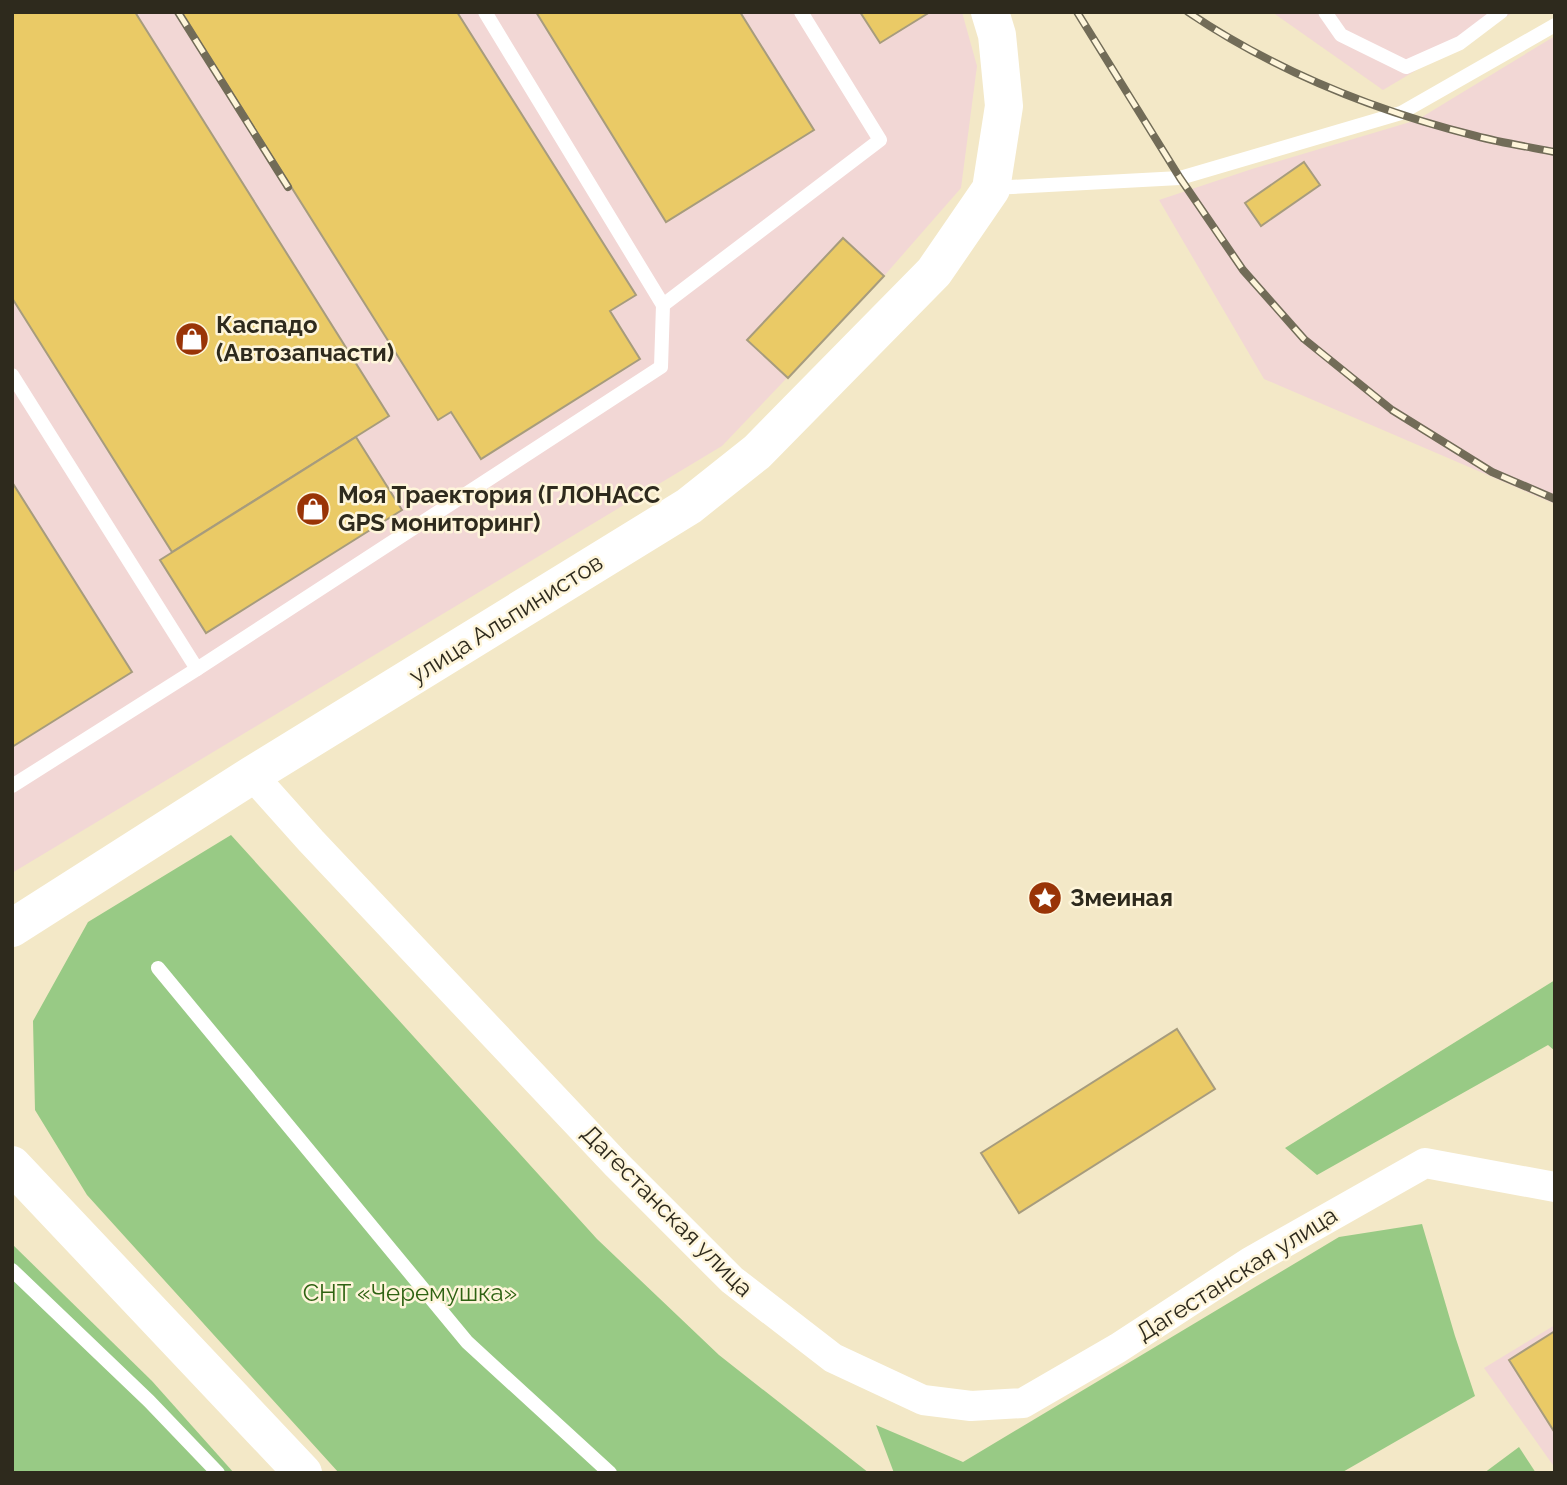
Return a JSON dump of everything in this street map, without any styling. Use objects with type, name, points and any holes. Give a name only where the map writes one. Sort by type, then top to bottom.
[{"type":"main road","name":"улица Альпинистов","points":[[12,928],[252,775],[689,506],[758,452],[934,272],[991,188],[1004,106],[997,35],[990,12]]},
{"type":"main road","points":[[12,949],[117,860]]},
{"type":"main road","points":[[13,1160],[89,1246],[303,1473]]},
{"type":"street","name":"Дагестанская улица","points":[[252,775],[608,1155],[732,1280],[833,1358],[923,1399],[971,1406],[1023,1403],[1118,1348],[1250,1262],[1425,1163],[1555,1186]]},
{"type":"lane","points":[[12,786],[661,367],[663,305],[485,12]]},
{"type":"lane","points":[[663,305],[880,141],[801,12]]},
{"type":"lane","points":[[1325,12],[1340,35],[1406,67],[1460,43],[1501,12]]},
{"type":"lane","points":[[991,188],[1180,178],[1401,113],[1555,25]]},
{"type":"lane","points":[[12,375],[197,669]]},
{"type":"lane","points":[[158,968],[467,1342],[610,1473]]},
{"type":"lane","points":[[12,1270],[149,1401],[218,1473]]},
{"type":"shaded area","points":[[12,12],[962,12],[977,66],[961,188],[884,276],[722,446],[12,873]]},
{"type":"shaded area","points":[[1272,12],[1514,12],[1383,90]]},
{"type":"shaded area","points":[[1555,36],[1555,504],[1264,379],[1159,200],[1417,120]]},
{"type":"shaded area","points":[[1555,1325],[1555,1468],[1484,1368]]},
{"type":"green space","name":"СНТ «Черемушка»","points":[[231,835],[597,1239],[719,1355],[869,1473],[339,1473],[87,1195],[35,1110],[33,1021],[88,922]]},
{"type":"green space","points":[[1555,980],[1555,1051],[1548,1045],[1317,1175],[1285,1148]]},
{"type":"green space","points":[[1422,1224],[1475,1396],[1341,1473],[894,1473],[876,1425],[963,1462],[1339,1237]]},
{"type":"green space","points":[[12,1244],[152,1381],[234,1473],[12,1473]]},
{"type":"green space","points":[[1519,1447],[1536,1473],[1484,1473]]},
{"type":"building","points":[[12,12],[135,12],[389,416],[172,552],[12,298]]},
{"type":"building","points":[[181,12],[457,12],[636,295],[610,311],[640,359],[481,459],[451,412],[438,420]]},
{"type":"building","points":[[536,12],[740,12],[814,130],[666,222]]},
{"type":"building","points":[[860,12],[930,12],[880,43]]},
{"type":"building","points":[[1304,162],[1320,185],[1261,226],[1245,203]]},
{"type":"building","points":[[843,238],[884,276],[788,378],[747,340]]},
{"type":"building","points":[[356,437],[402,510],[206,633],[160,560]]},
{"type":"building","points":[[12,482],[132,672],[12,747]]},
{"type":"building","points":[[1177,1029],[1215,1089],[1019,1213],[981,1153]]},
{"type":"building","points":[[1555,1331],[1555,1433],[1509,1360]]},
{"type":"railway","points":[[178,12],[288,187]]},
{"type":"railway","points":[[1077,12],[1180,178],[1243,270],[1304,339],[1392,410],[1492,472],[1555,499]]},
{"type":"railway","points":[[1188,12],[1290,70],[1363,101],[1438,126],[1555,152]]},
{"type":"place","name":"Каспадо (Автозапчасти)","points":[[192,339]]},
{"type":"place","name":"Моя Траектория (ГЛОНАСС GPS мониторинг)","points":[[313,509]]},
{"type":"place","name":"Змеиная","points":[[1045,898]]}]
